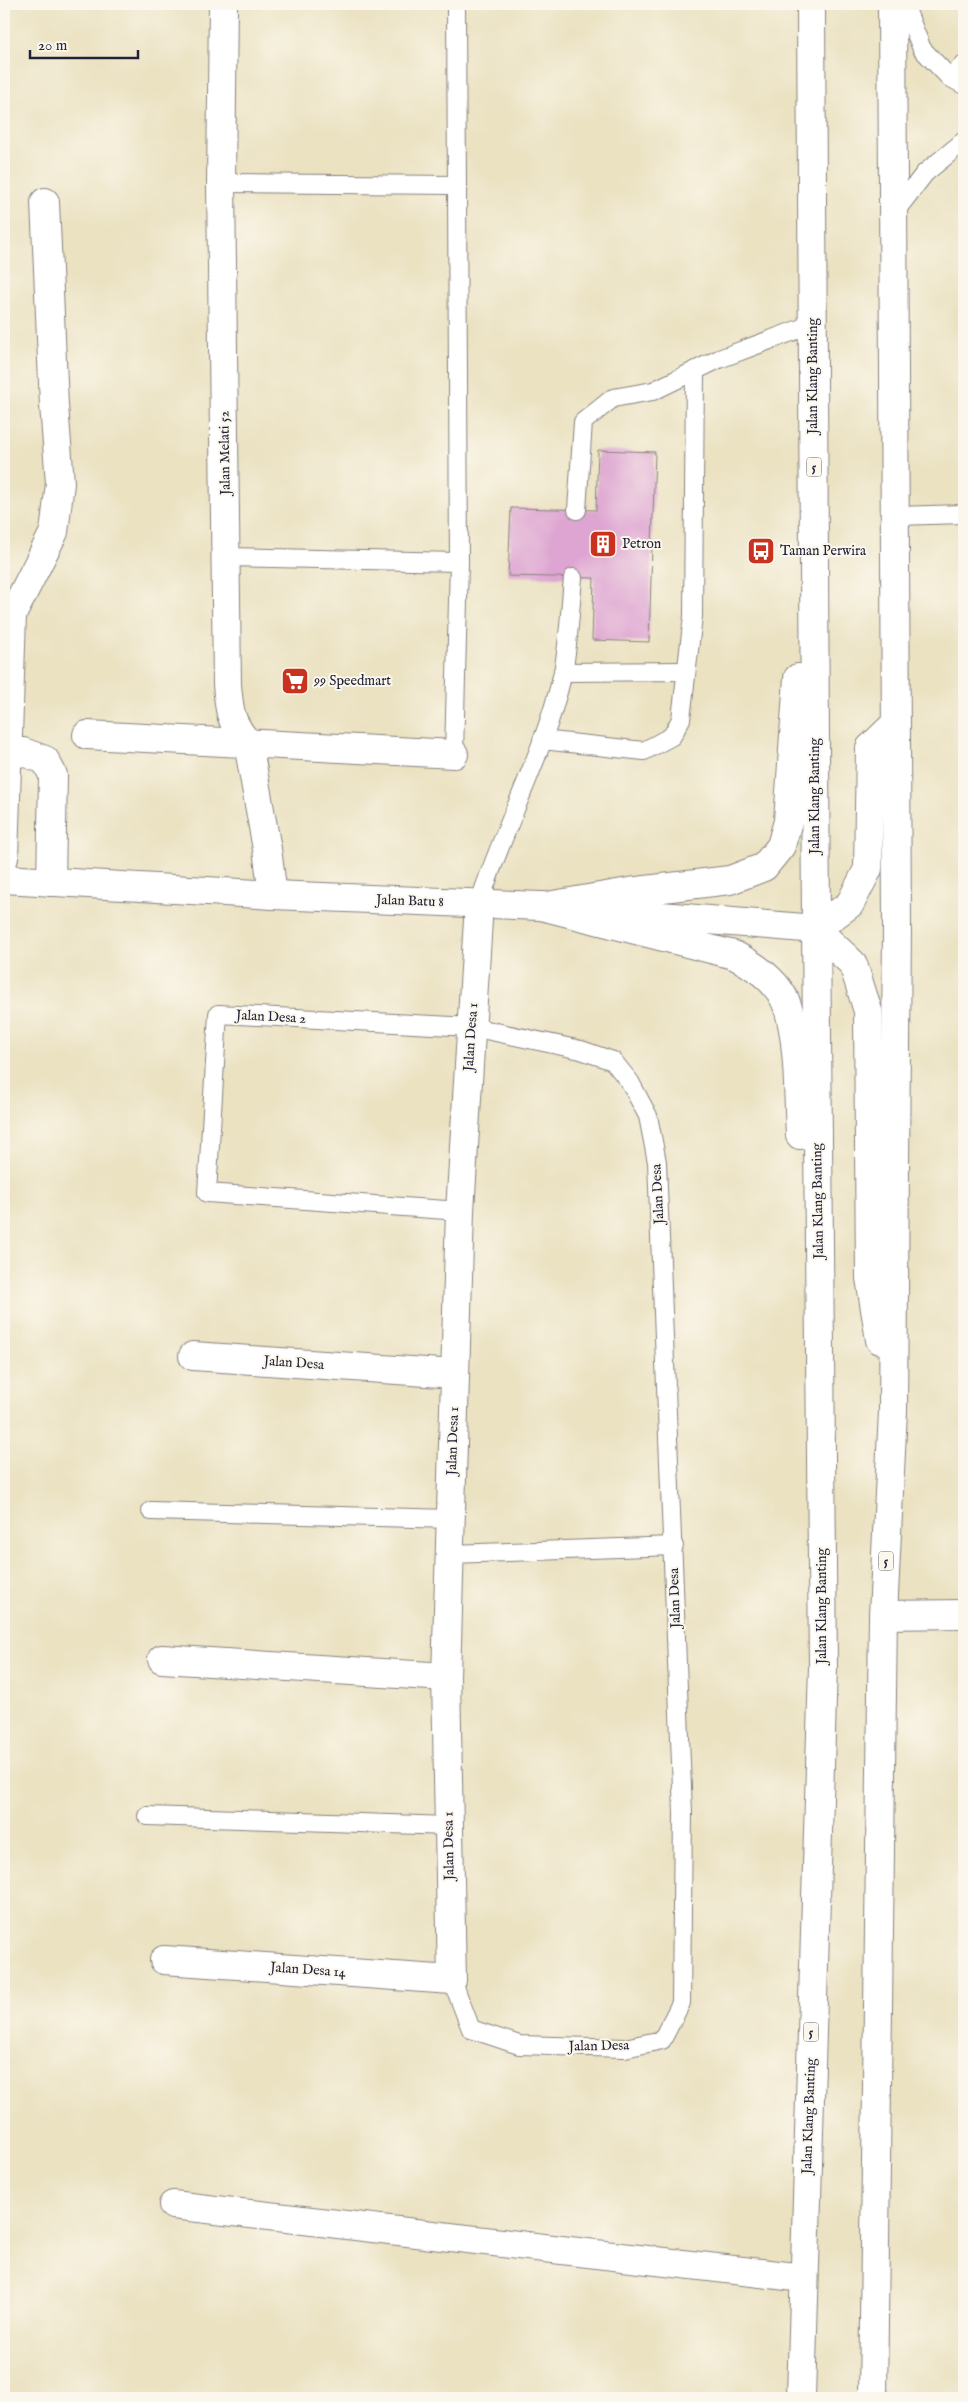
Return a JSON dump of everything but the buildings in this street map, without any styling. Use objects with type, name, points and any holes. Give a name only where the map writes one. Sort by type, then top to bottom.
[{"type":"main road","name":"Jalan Melati 52","points":[[223,4],[221,183],[227,557],[226,640],[229,713],[237,731],[248,743],[267,849],[273,895]]},
{"type":"main road","name":"Jalan Klang Banting","points":[[801,2398],[823,1666],[816,929],[811,4]]},
{"type":"main road","name":"5","points":[[873,2398],[883,1615],[893,1411],[896,516],[892,4]]},
{"type":"main road","points":[[4,858],[9,754],[12,615],[54,532],[60,483],[54,405],[45,202]]},
{"type":"main road","points":[[541,906],[629,892],[730,880],[764,867],[781,846],[788,821],[814,460]]},
{"type":"main road","points":[[893,1411],[870,1278],[868,1011],[854,964],[816,929],[850,904],[868,868],[870,748],[896,723]]},
{"type":"main road","points":[[87,735],[454,754]]},
{"type":"main road","points":[[9,754],[23,752],[45,760],[53,775],[51,882]]},
{"type":"main road","name":"Jalan Batu 8","points":[[4,879],[273,895],[541,906],[816,929]]},
{"type":"main road","name":"Jalan Desa 1","points":[[452,1980],[446,1677],[460,1211],[479,904]]},
{"type":"main road","points":[[541,906],[734,955],[757,966],[774,984],[788,1007],[794,1048],[820,1439]]},
{"type":"main road","name":"Jalan Desa","points":[[193,1356],[456,1374]]},
{"type":"main road","points":[[883,1615],[964,1614]]},
{"type":"main road","points":[[162,1659],[446,1677]]},
{"type":"main road","name":"Jalan Desa 14","points":[[164,1960],[452,1980]]},
{"type":"main road","points":[[173,2205],[804,2278]]},
{"type":"lane","points":[[454,754],[459,562],[456,4]]},
{"type":"lane","points":[[904,4],[922,49],[957,81],[964,66]]},
{"type":"lane","points":[[894,213],[925,173],[964,141]]},
{"type":"lane","points":[[221,183],[456,184]]},
{"type":"lane","points":[[577,510],[583,422],[613,398],[653,391],[719,359],[813,324]]},
{"type":"lane","points":[[542,740],[644,751],[672,736],[680,718],[693,616],[695,370]]},
{"type":"lane","points":[[896,516],[964,514]]},
{"type":"lane","points":[[227,557],[459,562]]},
{"type":"lane","points":[[479,904],[494,858],[534,766],[563,672],[573,578]]},
{"type":"lane","points":[[563,672],[685,671]]},
{"type":"lane","name":"Jalan Desa 2","points":[[460,1211],[207,1193],[218,1014],[472,1027]]},
{"type":"lane","name":"Jalan Desa","points":[[452,1980],[471,2029],[519,2045],[625,2048],[662,2040],[681,2003],[683,1813],[674,1546],[657,1162],[648,1116],[630,1082],[612,1061],[581,1050],[472,1027]]},
{"type":"lane","points":[[151,1511],[451,1519]]},
{"type":"lane","points":[[450,1554],[674,1546]]},
{"type":"lane","points":[[147,1816],[449,1826]]},
{"type":"place","name":"Petron","points":[[603,544]]},
{"type":"place","name":"Taman Perwira","points":[[761,551]]},
{"type":"place","name":"99 Speedmart","points":[[295,681]]}]
